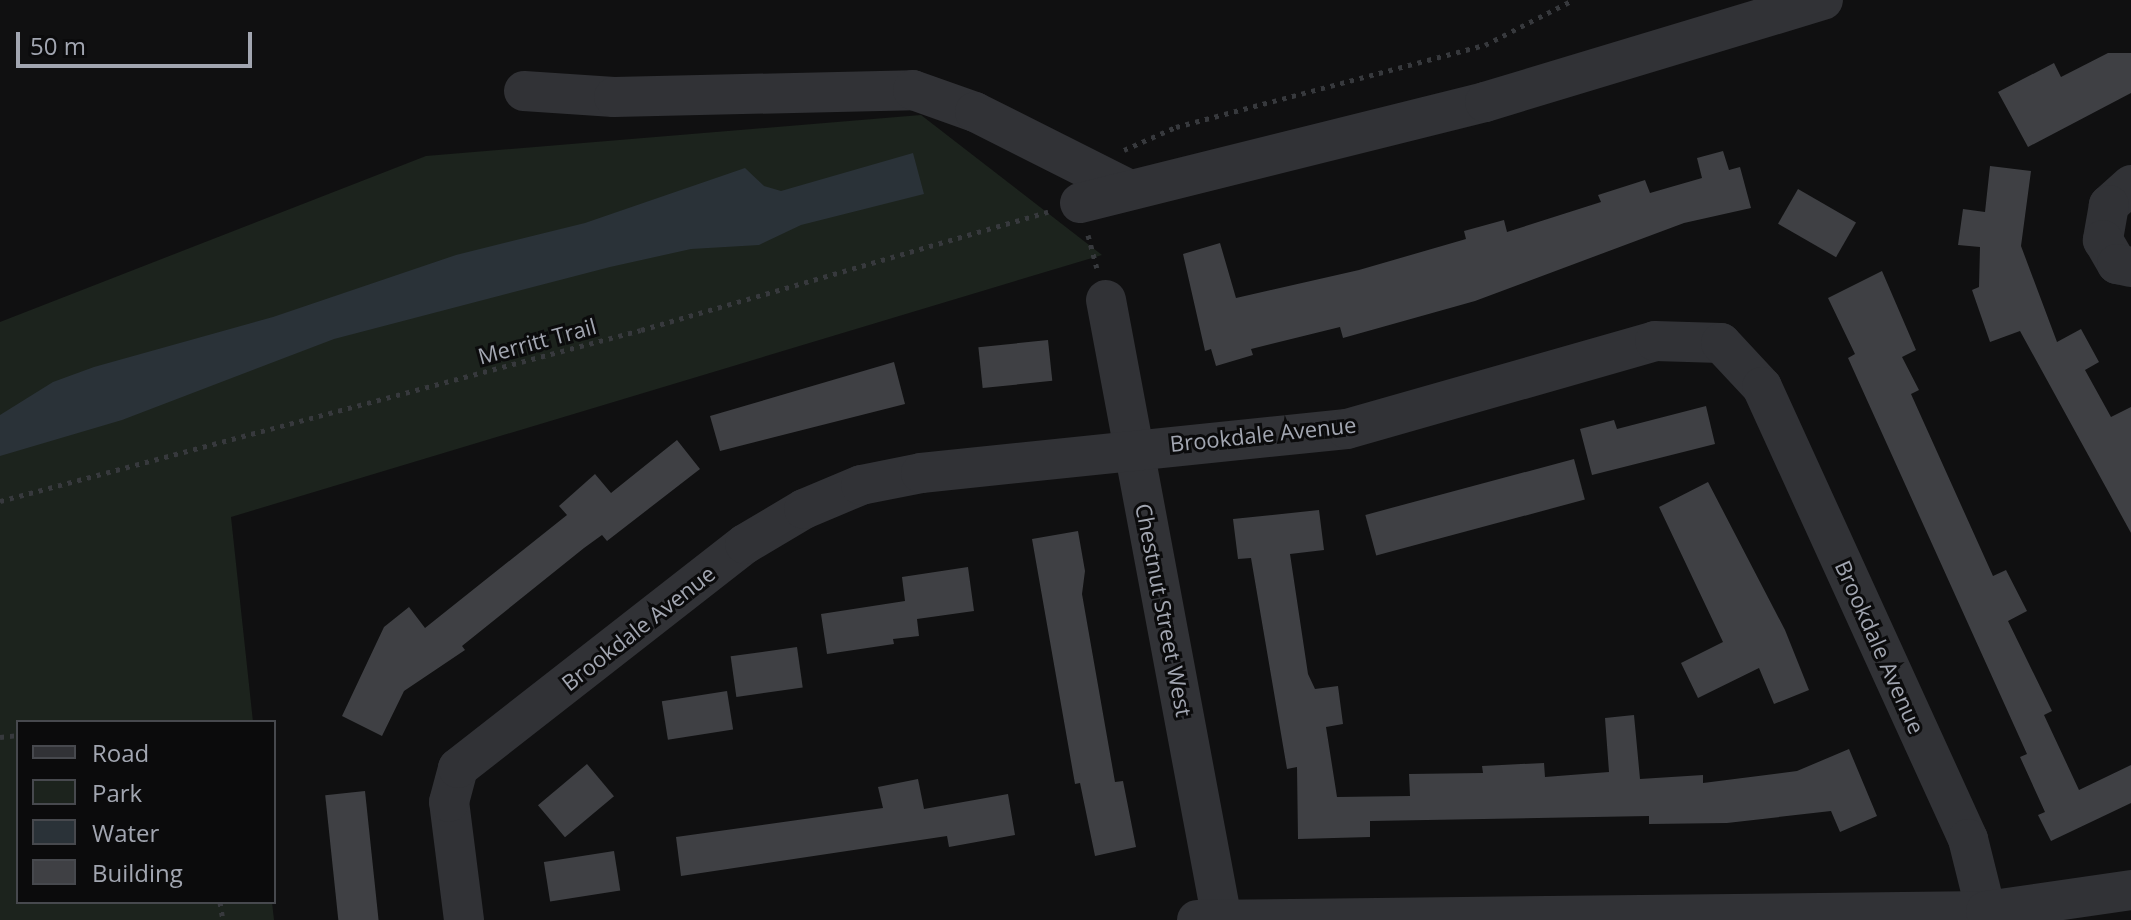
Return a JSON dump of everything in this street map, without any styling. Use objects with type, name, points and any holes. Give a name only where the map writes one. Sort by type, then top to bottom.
[{"type":"street","points":[[524,91],[614,97],[913,90],[975,112],[1102,189],[1485,102],[1823,0]]},
{"type":"street","points":[[2131,185],[2109,205],[2103,240],[2117,264],[2131,267]]},
{"type":"street","name":"Chestnut Street West","points":[[1106,300],[1214,919]]},
{"type":"street","name":"Brookdale Avenue","points":[[464,920],[449,802],[458,768],[745,544],[861,485],[1134,448],[1347,429],[1655,341],[1721,343],[1762,387],[1968,839],[1986,911]]},
{"type":"street","points":[[1214,919],[1986,911],[2131,890]]},
{"type":"path","points":[[1106,300],[1102,189],[1127,147],[1176,127],[1485,45],[1573,0]]},
{"type":"path","name":"Merritt Trail","points":[[0,501],[641,330],[1102,189]]},
{"type":"green space","points":[[921,115],[1102,255],[231,517],[253,720],[16,720],[16,904],[272,904],[274,920],[0,920],[0,322],[426,156]]},
{"type":"water","points":[[913,153],[924,194],[801,225],[759,245],[691,249],[334,339],[122,420],[0,456],[0,415],[53,382],[94,367],[273,317],[456,255],[585,223],[745,168],[764,186],[781,191]]},
{"type":"building","points":[[2108,53],[2131,53],[2131,93],[2028,147],[1998,92],[2054,63],[2061,77]]},
{"type":"building","points":[[1723,151],[1729,170],[1740,167],[1751,208],[1684,223],[1475,301],[1343,338],[1340,327],[1251,349],[1253,355],[1216,366],[1211,349],[1205,351],[1183,254],[1220,243],[1236,298],[1359,270],[1466,239],[1464,231],[1504,220],[1507,232],[1601,202],[1598,195],[1645,180],[1650,193],[1702,178],[1697,158]]},
{"type":"building","points":[[1990,166],[2031,171],[2021,246],[2057,342],[2081,329],[2099,362],[2085,370],[2111,417],[2131,407],[2131,533],[2020,331],[1990,342],[1972,290],[1979,287],[1980,247],[1958,245],[1963,209],[1985,212]]},
{"type":"building","points":[[1798,189],[1856,222],[1836,257],[1778,224]]},
{"type":"building","points":[[1882,271],[1916,350],[1902,357],[1919,390],[1911,394],[1993,576],[2006,570],[2027,611],[2008,621],[2052,711],[2044,715],[2079,790],[2131,765],[2131,803],[2051,841],[2038,815],[2045,812],[2020,757],[2027,754],[1848,358],[1855,354],[1828,298]]},
{"type":"building","points":[[1048,340],[1052,381],[983,388],[978,347]]},
{"type":"building","points":[[894,362],[905,404],[720,451],[710,416]]},
{"type":"building","points":[[1706,406],[1715,444],[1592,475],[1580,429],[1614,420],[1617,429]]},
{"type":"building","points":[[677,440],[700,469],[607,541],[602,535],[584,548],[462,646],[465,650],[404,691],[382,736],[342,716],[384,627],[409,607],[425,628],[567,515],[559,506],[595,474],[611,493]]},
{"type":"building","points":[[1574,459],[1585,500],[1376,555],[1365,515]]},
{"type":"building","points":[[1708,482],[1785,630],[1809,690],[1774,704],[1759,668],[1698,698],[1681,663],[1723,642],[1659,507]]},
{"type":"building","points":[[1319,510],[1324,550],[1290,554],[1308,674],[1315,689],[1338,686],[1343,724],[1326,727],[1337,797],[1410,796],[1409,774],[1483,773],[1482,766],[1544,763],[1545,777],[1609,772],[1605,718],[1634,715],[1640,779],[1703,775],[1703,783],[1797,771],[1849,749],[1877,816],[1840,832],[1831,811],[1727,823],[1649,824],[1649,816],[1370,821],[1370,837],[1298,839],[1297,767],[1287,769],[1251,558],[1238,559],[1233,519]]},
{"type":"building","points":[[1078,531],[1085,571],[1082,594],[1115,782],[1123,781],[1136,847],[1095,856],[1080,783],[1075,784],[1032,539]]},
{"type":"building","points":[[968,567],[974,611],[917,619],[919,636],[893,639],[894,644],[827,654],[821,614],[905,601],[902,577]]},
{"type":"building","points":[[797,647],[803,688],[736,697],[731,656]]},
{"type":"building","points":[[727,691],[733,730],[668,740],[662,701]]},
{"type":"building","points":[[587,764],[614,796],[565,837],[538,805]]},
{"type":"building","points":[[918,779],[924,809],[1008,794],[1015,835],[949,847],[947,836],[681,876],[676,837],[883,808],[878,787]]},
{"type":"building","points":[[365,791],[379,920],[338,920],[325,795]]},
{"type":"building","points":[[614,851],[620,891],[550,902],[544,862]]}]
